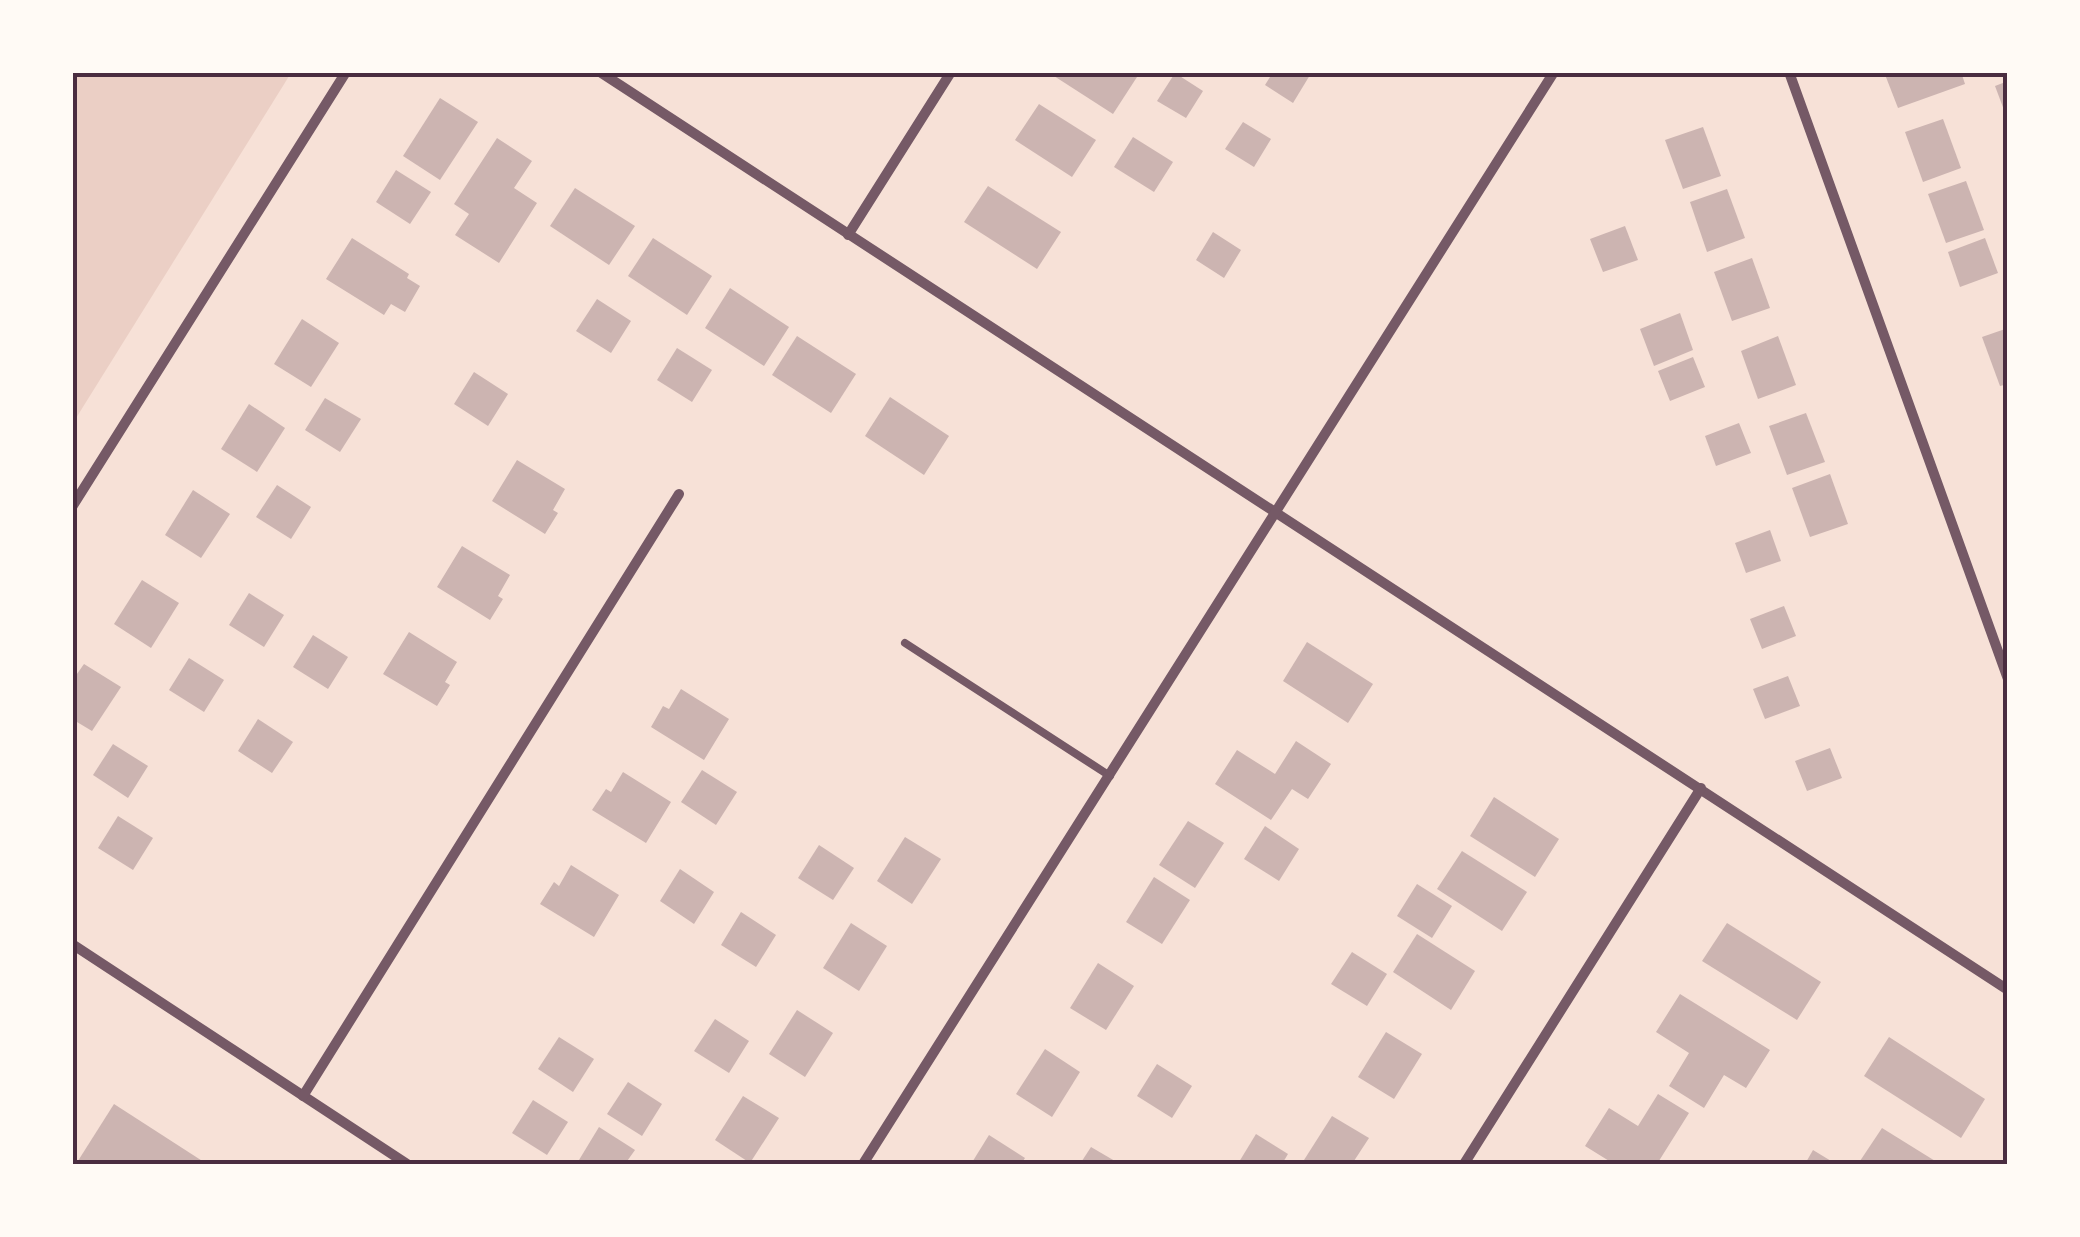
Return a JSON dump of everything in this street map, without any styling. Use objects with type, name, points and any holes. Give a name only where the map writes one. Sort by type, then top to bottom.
[{"type":"street","points":[[72,507],[346,72]]},
{"type":"street","points":[[600,72],[2008,990]]},
{"type":"street","points":[[848,235],[952,72]]},
{"type":"street","points":[[863,1164],[1554,72]]},
{"type":"street","points":[[1788,72],[2008,679]]},
{"type":"street","points":[[304,1096],[678,494]]},
{"type":"street","points":[[1464,1164],[1701,788]]},
{"type":"street","points":[[72,944],[407,1164]]},
{"type":"lane","points":[[905,643],[1110,776]]},
{"type":"shaded area","points":[[72,73],[291,73],[73,423]]},
{"type":"building","points":[[1057,72],[1130,72],[1137,77],[1113,114],[1054,76]]},
{"type":"building","points":[[1273,72],[1310,75],[1293,103],[1265,85]]},
{"type":"building","points":[[1884,72],[1961,72],[1965,84],[1898,108]]},
{"type":"building","points":[[1175,73],[1203,91],[1186,118],[1157,101]]},
{"type":"building","points":[[2008,81],[2008,118],[2007,118],[1995,86]]},
{"type":"building","points":[[440,98],[478,122],[440,180],[403,156]]},
{"type":"building","points":[[1039,104],[1096,140],[1072,177],[1015,140]]},
{"type":"building","points":[[1943,119],[1961,168],[1923,182],[1905,132]]},
{"type":"building","points":[[1243,122],[1271,139],[1254,167],[1225,149]]},
{"type":"building","points":[[1703,127],[1721,176],[1683,189],[1665,140]]},
{"type":"building","points":[[1133,137],[1173,162],[1154,192],[1114,167]]},
{"type":"building","points":[[497,138],[532,161],[514,188],[537,203],[499,263],[455,235],[469,214],[454,204]]},
{"type":"building","points":[[396,170],[431,192],[410,224],[376,202]]},
{"type":"building","points":[[1966,181],[1984,230],[1946,243],[1928,194]]},
{"type":"building","points":[[988,186],[1061,232],[1037,269],[964,222]]},
{"type":"building","points":[[575,188],[635,226],[609,265],[550,226]]},
{"type":"building","points":[[1727,189],[1745,238],[1707,252],[1690,202]]},
{"type":"building","points":[[1625,226],[1638,260],[1603,272],[1590,239]]},
{"type":"building","points":[[1213,232],[1241,250],[1224,278],[1196,260]]},
{"type":"building","points":[[352,238],[409,274],[407,278],[420,286],[405,312],[391,304],[384,315],[326,279]]},
{"type":"building","points":[[653,238],[712,276],[687,315],[628,276]]},
{"type":"building","points":[[1985,238],[1998,273],[1960,287],[1948,252]]},
{"type":"building","points":[[1752,258],[1770,308],[1732,321],[1714,272]]},
{"type":"building","points":[[730,288],[789,327],[764,366],[705,328]]},
{"type":"building","points":[[597,299],[631,321],[611,353],[576,331]]},
{"type":"building","points":[[1680,313],[1693,350],[1654,366],[1640,329]]},
{"type":"building","points":[[302,319],[339,343],[311,387],[274,364]]},
{"type":"building","points":[[2008,328],[2008,384],[2000,386],[1982,337]]},
{"type":"building","points":[[797,336],[856,374],[831,413],[772,375]]},
{"type":"building","points":[[1778,336],[1796,385],[1758,399],[1741,351]]},
{"type":"building","points":[[677,348],[712,370],[692,402],[657,380]]},
{"type":"building","points":[[1693,357],[1705,387],[1670,401],[1658,371]]},
{"type":"building","points":[[474,372],[508,394],[488,426],[454,404]]},
{"type":"building","points":[[890,397],[949,436],[924,475],[865,436]]},
{"type":"building","points":[[325,398],[361,419],[340,452],[305,430]]},
{"type":"building","points":[[249,404],[285,428],[257,472],[221,449]]},
{"type":"building","points":[[1806,413],[1825,462],[1787,475],[1769,426]]},
{"type":"building","points":[[1739,423],[1751,453],[1716,466],[1705,436]]},
{"type":"building","points":[[517,460],[565,489],[553,510],[558,513],[545,534],[492,501]]},
{"type":"building","points":[[1830,474],[1848,524],[1810,537],[1792,488]]},
{"type":"building","points":[[277,485],[311,507],[291,539],[256,517]]},
{"type":"building","points":[[193,490],[230,514],[201,558],[165,535]]},
{"type":"building","points":[[1770,530],[1781,561],[1746,573],[1735,543]]},
{"type":"building","points":[[462,546],[510,575],[498,596],[503,599],[490,620],[437,587]]},
{"type":"building","points":[[142,580],[179,603],[151,648],[114,624]]},
{"type":"building","points":[[249,593],[284,615],[264,647],[229,625]]},
{"type":"building","points":[[1784,606],[1796,636],[1762,649],[1750,619]]},
{"type":"building","points":[[409,632],[457,662],[445,682],[450,685],[437,706],[383,674]]},
{"type":"building","points":[[313,635],[348,657],[328,689],[293,667]]},
{"type":"building","points":[[1307,642],[1373,684],[1348,723],[1283,681]]},
{"type":"building","points":[[189,658],[224,680],[204,712],[169,690]]},
{"type":"building","points":[[84,664],[121,687],[92,731],[72,719],[72,681]]},
{"type":"building","points":[[1788,676],[1800,706],[1765,719],[1753,689]]},
{"type":"building","points":[[681,689],[729,719],[704,760],[651,727],[663,706],[669,709]]},
{"type":"building","points":[[258,719],[293,742],[272,773],[238,751]]},
{"type":"building","points":[[1296,741],[1331,764],[1308,799],[1292,789],[1271,820],[1215,784],[1237,750],[1275,774]]},
{"type":"building","points":[[113,744],[148,766],[128,798],[93,775]]},
{"type":"building","points":[[1830,748],[1842,778],[1807,791],[1795,761]]},
{"type":"building","points":[[702,770],[737,792],[716,825],[681,802]]},
{"type":"building","points":[[623,772],[671,802],[646,843],[592,810],[606,789],[611,792]]},
{"type":"building","points":[[1494,797],[1559,839],[1535,877],[1470,836]]},
{"type":"building","points":[[118,816],[153,838],[133,870],[98,848]]},
{"type":"building","points":[[1188,821],[1224,843],[1195,888],[1159,865]]},
{"type":"building","points":[[1265,826],[1299,849],[1279,881],[1244,859]]},
{"type":"building","points":[[905,837],[941,859],[912,904],[877,881]]},
{"type":"building","points":[[819,845],[854,868],[833,900],[798,878]]},
{"type":"building","points":[[1462,851],[1527,892],[1502,931],[1437,889]]},
{"type":"building","points":[[571,865],[619,895],[594,937],[540,904],[554,882],[559,886]]},
{"type":"building","points":[[680,869],[714,892],[694,924],[660,901]]},
{"type":"building","points":[[1154,877],[1190,900],[1162,944],[1126,922]]},
{"type":"building","points":[[1417,884],[1452,906],[1432,938],[1397,916]]},
{"type":"building","points":[[741,912],[776,935],[756,967],[721,945]]},
{"type":"building","points":[[851,923],[887,946],[859,991],[823,968]]},
{"type":"building","points":[[1727,923],[1821,982],[1797,1020],[1702,961]]},
{"type":"building","points":[[1417,934],[1475,971],[1451,1010],[1393,972]]},
{"type":"building","points":[[1352,952],[1387,974],[1367,1006],[1331,984]]},
{"type":"building","points":[[1098,963],[1134,986],[1106,1030],[1070,1008]]},
{"type":"building","points":[[1680,994],[1770,1050],[1746,1088],[1724,1075],[1704,1108],[1669,1086],[1689,1053],[1656,1032]]},
{"type":"building","points":[[797,1010],[833,1033],[805,1077],[769,1054]]},
{"type":"building","points":[[715,1019],[749,1041],[729,1073],[694,1051]]},
{"type":"building","points":[[1386,1032],[1422,1054],[1394,1099],[1358,1077]]},
{"type":"building","points":[[559,1037],[594,1059],[573,1092],[538,1069]]},
{"type":"building","points":[[1889,1037],[1985,1099],[1961,1138],[1864,1076]]},
{"type":"building","points":[[1045,1049],[1080,1072],[1052,1117],[1016,1094]]},
{"type":"building","points":[[1157,1064],[1192,1086],[1172,1118],[1137,1096]]},
{"type":"building","points":[[628,1082],[662,1104],[642,1136],[607,1114]]},
{"type":"building","points":[[1658,1094],[1689,1113],[1657,1164],[1614,1164],[1585,1146],[1609,1108],[1638,1126]]},
{"type":"building","points":[[743,1096],[779,1118],[750,1163],[715,1140]]},
{"type":"building","points":[[533,1100],[568,1122],[547,1155],[512,1133]]},
{"type":"building","points":[[114,1104],[207,1164],[76,1164]]},
{"type":"building","points":[[1332,1116],[1369,1138],[1352,1164],[1311,1164],[1304,1160]]},
{"type":"building","points":[[599,1127],[635,1150],[625,1164],[587,1164],[579,1160]]},
{"type":"building","points":[[1882,1128],[1940,1164],[1858,1164]]},
{"type":"building","points":[[1256,1134],[1288,1154],[1282,1164],[1239,1162]]},
{"type":"building","points":[[989,1135],[1025,1158],[1021,1164],[971,1164]]},
{"type":"building","points":[[1091,1147],[1120,1164],[1080,1164]]},
{"type":"building","points":[[1813,1150],[1836,1164],[1805,1164]]}]
